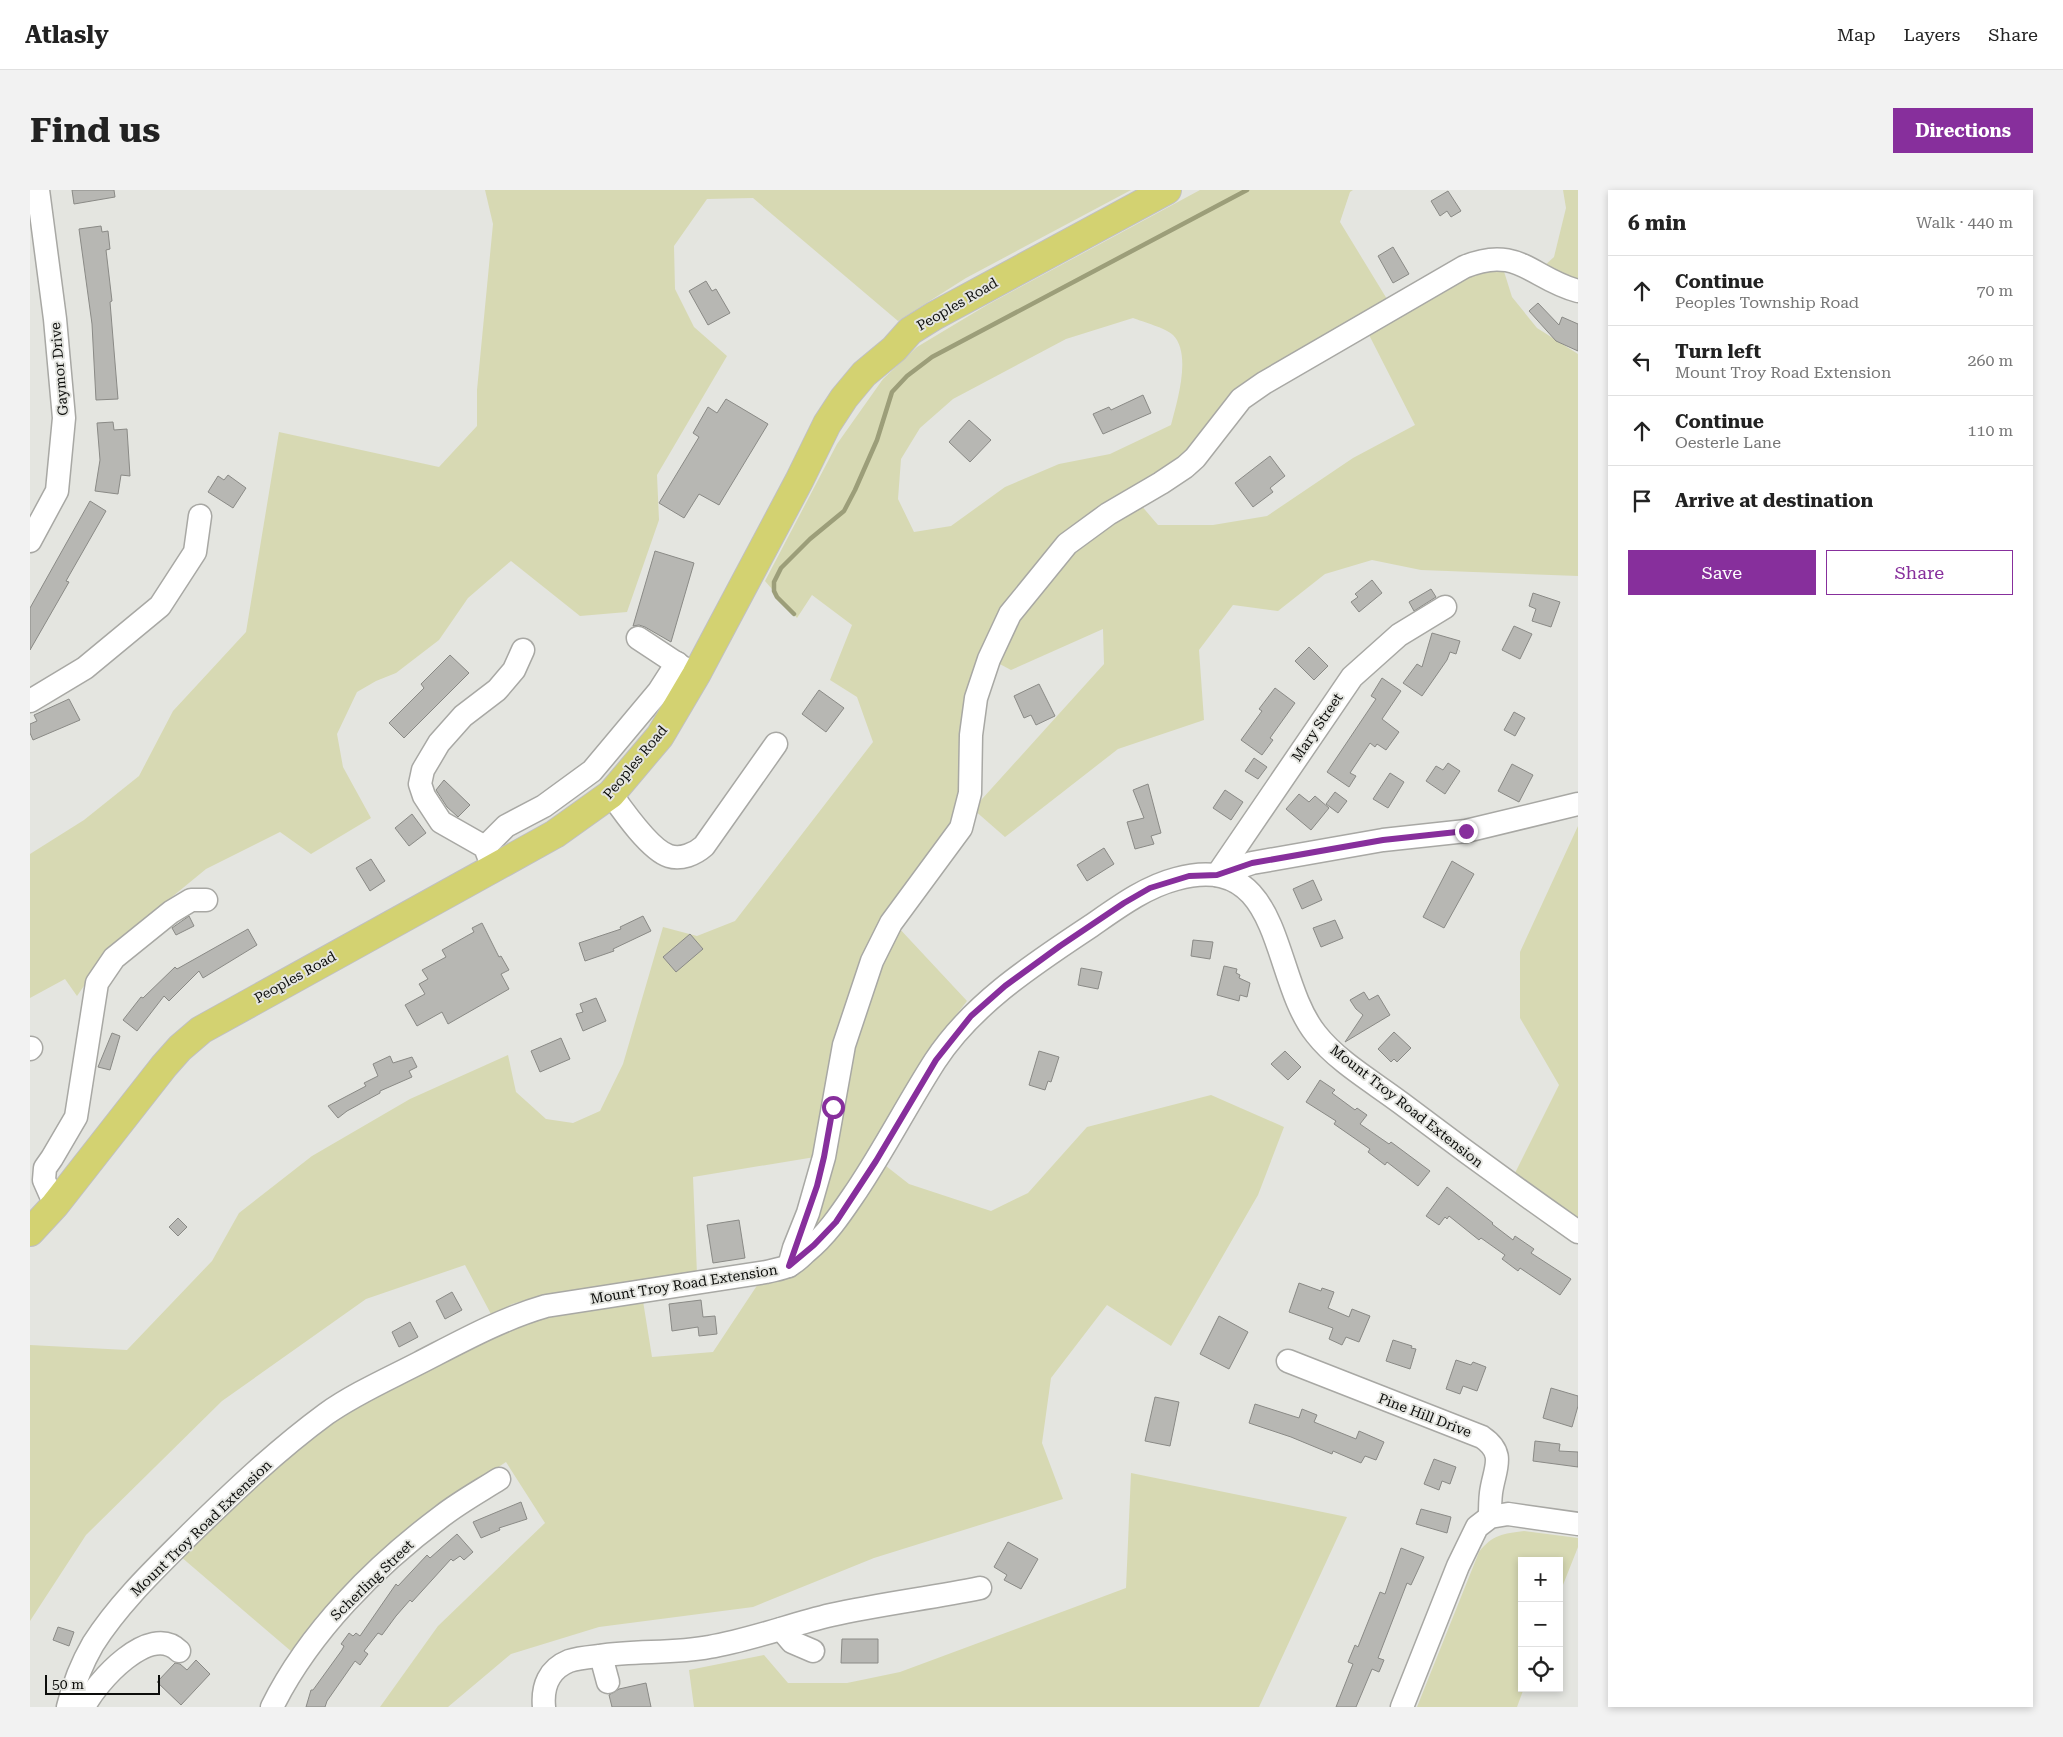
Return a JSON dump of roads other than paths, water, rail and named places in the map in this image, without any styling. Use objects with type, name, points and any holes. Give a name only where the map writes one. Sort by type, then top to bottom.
[{"type":"main road","name":"Peoples Road","points":[[30,1232],[55,1205],[164,1066],[180,1048],[201,1030],[489,858],[555,834],[611,794],[660,736],[686,669],[799,482],[827,424],[844,398],[864,374],[894,349],[910,331],[934,316],[1167,190]]},
{"type":"street","name":"Gaymor Drive","points":[[30,541],[57,491],[64,418],[55,319],[38,190]]},
{"type":"street","points":[[789,1266],[808,1213],[824,1157],[844,1045],[872,961],[890,923],[961,828],[970,793],[972,715],[982,678],[1010,614],[1067,544],[1108,514],[1161,483],[1195,458],[1241,399],[1264,383],[1464,267],[1487,259],[1512,260],[1567,288],[1578,291]]},
{"type":"street","points":[[30,702],[85,668],[160,606],[195,552],[200,516]]},
{"type":"street","name":"Mary Street","points":[[1217,875],[1352,677],[1399,635],[1445,607]]},
{"type":"street","points":[[523,650],[514,670],[497,690],[463,716],[439,742],[423,770],[420,784],[424,796],[434,812],[446,825],[489,858],[506,826],[544,806],[592,771],[659,691],[686,669],[638,638]]},
{"type":"street","points":[[611,794],[636,828],[663,854],[670,857],[697,852],[704,846],[776,744]]},
{"type":"street","points":[[1217,875],[1252,863],[1374,842],[1466,831],[1578,804]]},
{"type":"street","name":"Mount Troy Road Extension","points":[[68,1707],[82,1667],[93,1645],[114,1615],[245,1481],[328,1414],[410,1368],[494,1325],[523,1313],[546,1306],[766,1272],[789,1266],[814,1245],[836,1222],[876,1161],[936,1060],[971,1016],[1005,986],[1060,946],[1124,903],[1150,888],[1174,879],[1189,876],[1217,875],[1241,883],[1261,905],[1276,937],[1299,1007],[1316,1034],[1352,1067],[1578,1232]]},
{"type":"street","points":[[55,1205],[44,1180],[45,1168],[76,1117],[98,984],[114,958],[172,912],[191,900],[206,900]]},
{"type":"street","name":"Pine Hill Drive","points":[[1288,1361],[1482,1437],[1492,1444],[1497,1468],[1490,1493],[1490,1517]]},
{"type":"street","name":"Scherling Street","points":[[272,1707],[285,1680],[324,1626],[388,1560],[442,1515],[499,1478]]},
{"type":"street","points":[[1402,1707],[1471,1537],[1477,1527],[1490,1517],[1508,1514],[1526,1515],[1578,1524]]},
{"type":"street","points":[[544,1707],[544,1690],[548,1677],[570,1661],[627,1652],[707,1648],[757,1637],[832,1615],[980,1588]]},
{"type":"street","points":[[782,1629],[792,1642],[813,1651]]},
{"type":"street","points":[[84,1707],[98,1683],[113,1668],[131,1655],[149,1646],[161,1643],[168,1644],[178,1651]]},
{"type":"street","points":[[601,1656],[608,1682]]},
{"type":"waterway","points":[[794,614],[777,597],[774,591],[774,582],[781,568],[810,539],[844,511],[877,440],[892,392],[907,376],[932,357],[1247,190]]}]
